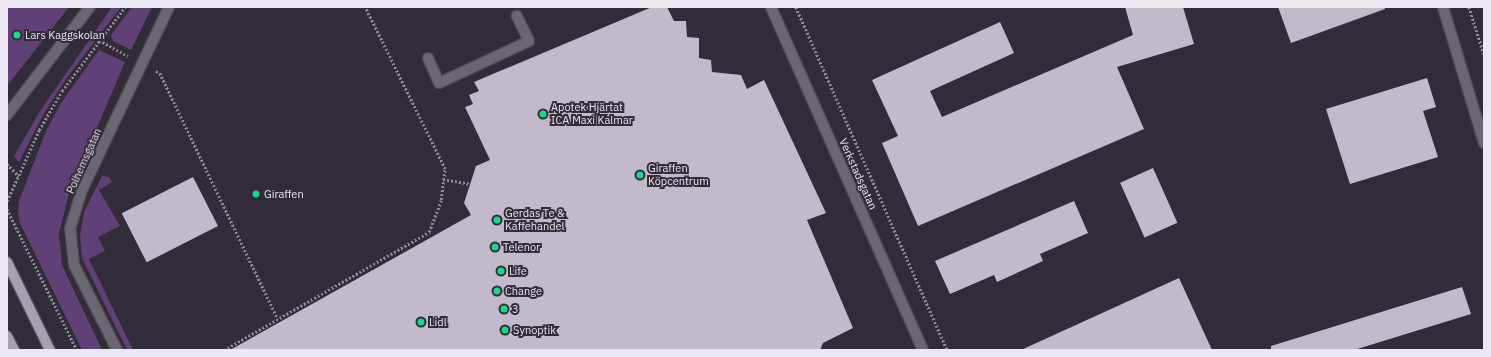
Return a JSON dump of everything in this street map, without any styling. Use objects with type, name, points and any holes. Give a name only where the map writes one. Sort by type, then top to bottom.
[{"type":"main road","points":[[7,262],[50,350]]},
{"type":"main road","points":[[7,336],[14,350]]},
{"type":"street","points":[[7,115],[90,7]]},
{"type":"street","name":"Polhemsgatan","points":[[117,350],[74,265],[70,229],[82,190],[169,7]]},
{"type":"street","name":"Verkstadsgatan","points":[[771,7],[923,350]]},
{"type":"street","points":[[1443,7],[1482,125],[1484,143]]},
{"type":"street","points":[[428,58],[439,83],[529,41],[517,16]]},
{"type":"path","points":[[7,202],[39,130],[62,91],[99,40],[126,7]]},
{"type":"path","points":[[224,350],[278,317],[429,232],[441,200],[445,169],[366,7]]},
{"type":"path","points":[[796,7],[947,350]]},
{"type":"path","points":[[1469,7],[1484,54]]},
{"type":"path","points":[[99,40],[160,73],[278,317]]},
{"type":"path","points":[[7,164],[19,176]]},
{"type":"path","points":[[444,179],[470,184]]},
{"type":"path","points":[[7,209],[77,350]]},
{"type":"shaded area","points":[[7,7],[69,7],[7,86]]},
{"type":"shaded area","points":[[112,7],[121,7],[66,79],[43,115],[19,162],[14,156],[40,111]]},
{"type":"shaded area","points":[[132,7],[152,7],[131,50],[113,41],[111,35]]},
{"type":"shaded area","points":[[99,50],[125,62],[69,193],[59,234],[62,265],[102,350],[82,350],[20,223],[18,213],[19,201],[46,131],[61,103]]},
{"type":"shaded area","points":[[102,176],[109,177],[112,182],[99,190],[120,226],[98,237],[105,251],[89,259],[133,350],[127,350],[82,258],[80,235],[84,212]]},
{"type":"building","name":"Giraffen Köpcentrum","points":[[652,7],[667,7],[674,21],[686,21],[687,37],[699,38],[699,58],[711,60],[712,72],[741,75],[747,89],[764,80],[826,213],[807,220],[853,328],[823,343],[820,350],[230,350],[471,215],[464,203],[476,166],[490,160],[465,107],[473,104],[469,95],[479,91],[474,82]]},
{"type":"building","points":[[1125,7],[1183,7],[1194,44],[1117,67],[1144,129],[918,226],[882,143],[898,136],[872,80],[1000,22],[1014,53],[930,91],[942,117],[1133,35]]},
{"type":"building","points":[[1278,7],[1385,7],[1385,9],[1291,43]]},
{"type":"building","points":[[1427,78],[1436,107],[1423,111],[1438,157],[1350,184],[1326,109]]},
{"type":"building","points":[[1153,168],[1177,223],[1145,237],[1120,183]]},
{"type":"building","points":[[193,177],[218,226],[147,262],[122,213]]},
{"type":"building","points":[[1074,201],[1088,233],[1040,254],[1043,261],[997,282],[994,275],[950,294],[935,261]]},
{"type":"building","points":[[1179,278],[1212,350],[1021,350]]},
{"type":"building","points":[[1462,287],[1471,314],[1354,350],[1271,350],[1271,346]]},
{"type":"place","name":"Lars Kaggskolan","points":[[17,35]]},
{"type":"place","name":"Apotek Hjärtat ICA Maxi Kalmar","points":[[543,114]]},
{"type":"place","name":"Giraffen Köpcentrum","points":[[640,175]]},
{"type":"place","name":"Giraffen","points":[[256,194]]},
{"type":"place","name":"Gerdas Te & Kaffehandel","points":[[497,220]]},
{"type":"place","name":"Telenor","points":[[495,247]]},
{"type":"place","name":"Life","points":[[501,271]]},
{"type":"place","name":"Change","points":[[497,291]]},
{"type":"place","name":"3","points":[[504,309]]},
{"type":"place","name":"Lidl","points":[[421,322]]},
{"type":"place","name":"Synoptik","points":[[505,330]]}]
